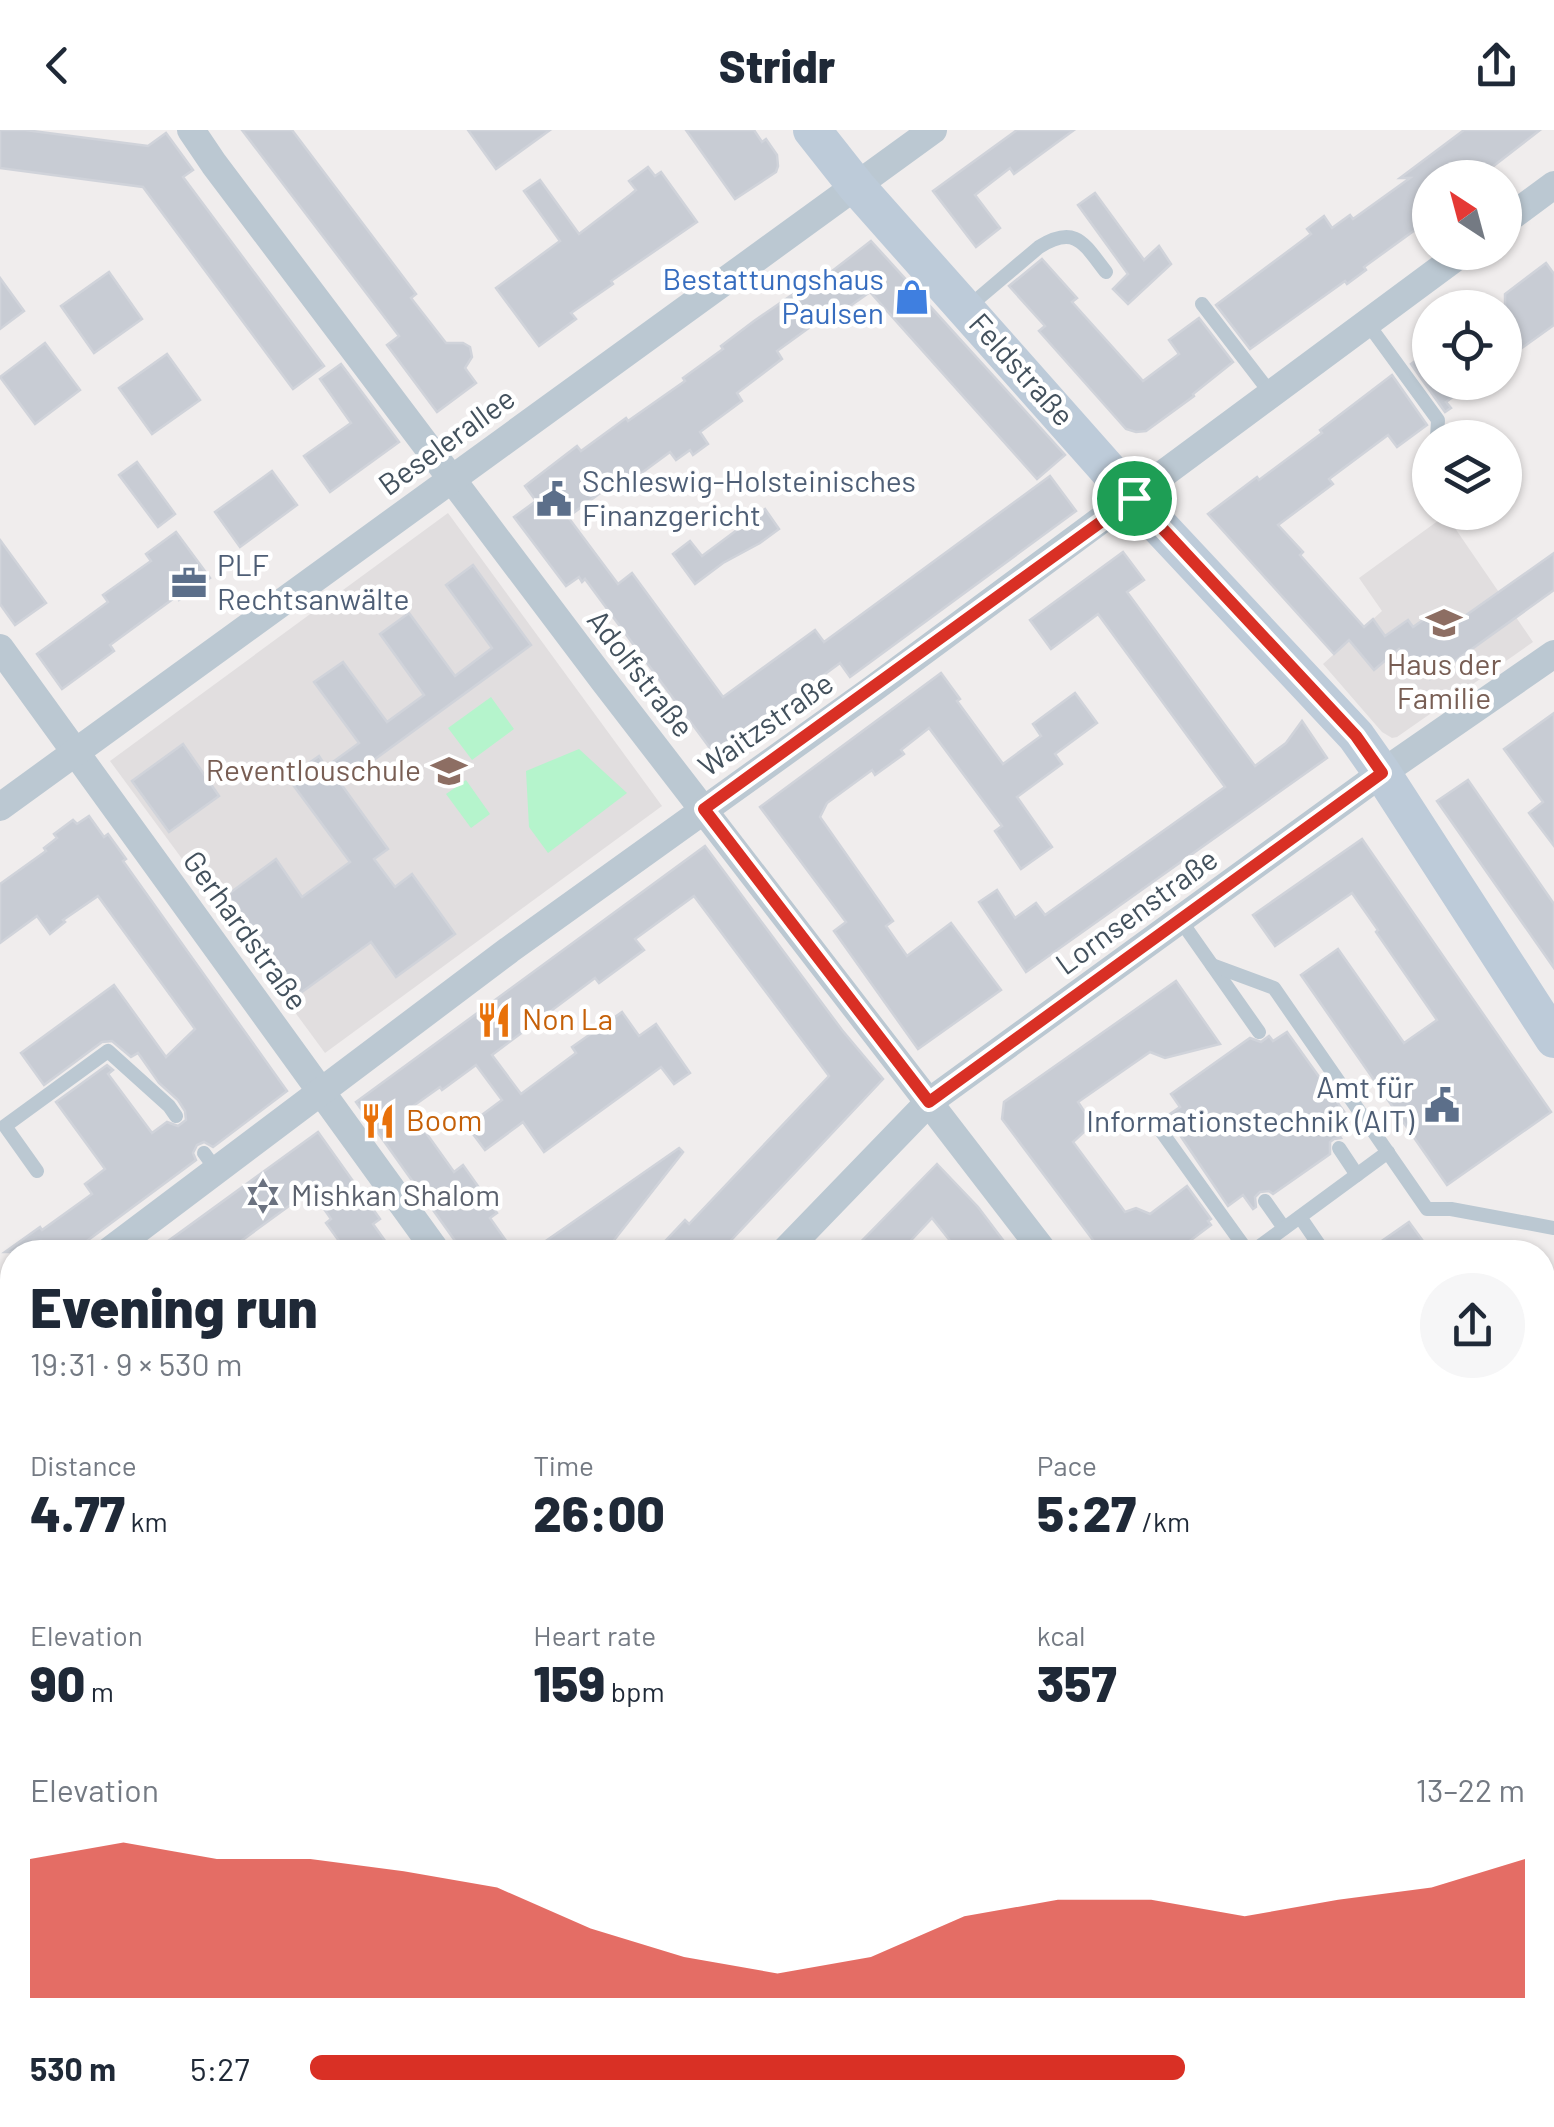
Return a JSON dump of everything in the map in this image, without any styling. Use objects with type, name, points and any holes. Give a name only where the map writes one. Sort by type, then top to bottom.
[{"type":"street","name":"Adolfstraße","points":[[192,130],[450,479],[1035,1240]]},
{"type":"street","name":"Feldstraße","points":[[812,130],[857,187],[1134,498],[1356,736],[1554,1039]]},
{"type":"street","name":"Beselerallee","points":[[0,807],[933,130]]},
{"type":"street","points":[[1522,209],[1554,185]]},
{"type":"street","name":"Waitzstraße","points":[[122,1240],[211,1162],[322,1092],[509,950],[1134,498],[1439,270]]},
{"type":"street","name":"Gerhardstraße","points":[[0,648],[428,1240]]},
{"type":"street","name":"Lornsenstraße","points":[[796,1240],[929,1102],[1382,773],[1554,654]]},
{"type":"lane","points":[[966,308],[1052,239],[1066,236],[1082,240],[1106,272]]},
{"type":"lane","points":[[1202,304],[1272,395]]},
{"type":"lane","points":[[1368,324],[1438,420]]},
{"type":"lane","points":[[1181,921],[1258,1032]]},
{"type":"lane","points":[[1212,965],[1274,988],[1427,1210],[1451,1209],[1554,1228]]},
{"type":"lane","points":[[38,1171],[4,1126],[108,1051],[176,1116]]},
{"type":"lane","points":[[1160,1132],[1241,1240]]},
{"type":"lane","points":[[1339,1148],[1357,1175]]},
{"type":"lane","points":[[1267,1240],[1388,1152]]},
{"type":"lane","points":[[1265,1200],[1284,1228]]},
{"type":"lane","points":[[1300,1216],[1316,1240]]},
{"type":"shaded area","name":"Reventlouschule","points":[[448,513],[662,806],[325,1053],[110,761]]},
{"type":"shaded area","name":"Haus der Familie","points":[[1425,530],[1456,530],[1533,642],[1392,738],[1382,732],[1323,664],[1382,611],[1359,578]]},
{"type":"green space","points":[[491,697],[514,729],[472,760],[448,728]]},
{"type":"green space","points":[[579,749],[627,793],[548,853],[529,827],[526,771]]},
{"type":"green space","points":[[466,780],[490,814],[471,828],[446,794]]},
{"type":"building","points":[[0,130],[148,146],[166,133],[193,170],[183,177],[324,366],[293,389],[143,187],[0,168]]},
{"type":"building","points":[[242,130],[292,130],[416,294],[411,298],[446,343],[470,347],[472,357],[465,368],[476,383],[437,412],[387,345],[399,336]]},
{"type":"building","points":[[468,130],[550,130],[496,169]]},
{"type":"building","points":[[686,130],[754,130],[777,155],[776,172],[735,199]]},
{"type":"building","points":[[1017,130],[1074,130],[1014,174],[1010,168],[975,195],[1000,228],[976,247],[933,191]]},
{"type":"building","points":[[1464,130],[1540,130],[1501,160],[1424,160]]},
{"type":"building","points":[[648,167],[655,176],[661,172],[697,222],[611,281],[613,284],[571,313],[576,319],[539,346],[496,288],[560,241],[524,191],[540,180],[579,234],[636,190],[629,181]]},
{"type":"building","points":[[1412,169],[1412,232],[1347,284],[1345,281],[1250,349],[1216,305],[1311,234],[1307,229],[1324,216],[1332,228],[1350,215],[1353,219],[1410,178],[1400,178]]},
{"type":"building","points":[[1095,193],[1144,260],[1159,246],[1171,264],[1128,304],[1113,289],[1128,274],[1078,205]]},
{"type":"building","points":[[871,241],[1065,455],[1037,479],[870,292],[843,311],[839,306],[777,351],[782,359],[737,393],[742,401],[700,432],[708,444],[693,455],[690,450],[676,460],[670,452],[628,483],[623,476],[568,517],[618,584],[632,573],[723,697],[815,630],[824,642],[1050,476],[1076,511],[850,677],[840,663],[715,755],[585,579],[582,582],[579,577],[566,586],[514,517],[536,501],[525,486],[577,446],[581,451],[685,381],[683,378],[754,321],[802,288],[805,292]]},
{"type":"building","points":[[1042,259],[1077,298],[1072,302],[1143,381],[1179,354],[1169,340],[1199,318],[1233,362],[1146,431],[1126,429],[1039,331],[1045,326],[1009,286]]},
{"type":"building","points":[[1546,263],[1554,274],[1554,325],[1522,348],[1522,290],[1510,290]]},
{"type":"building","points":[[109,272],[142,319],[94,353],[61,306]]},
{"type":"building","points":[[0,278],[24,311],[0,329]]},
{"type":"building","points":[[45,343],[80,390],[35,424],[0,377]]},
{"type":"building","points":[[167,354],[200,400],[152,434],[119,388]]},
{"type":"building","points":[[341,364],[399,442],[330,492],[304,456],[351,423],[320,379]]},
{"type":"building","points":[[1392,375],[1424,420],[1412,420],[1412,436],[1397,447],[1388,435],[1329,479],[1333,484],[1278,525],[1364,627],[1373,619],[1385,636],[1408,620],[1413,627],[1433,613],[1445,630],[1554,553],[1554,590],[1430,679],[1419,663],[1412,668],[1399,649],[1374,670],[1349,640],[1334,654],[1208,514],[1322,433],[1320,430]]},
{"type":"building","points":[[1436,400],[1449,400],[1446,402],[1451,408],[1445,412]]},
{"type":"building","points":[[137,462],[175,514],[158,527],[119,475]]},
{"type":"building","points":[[272,471],[297,505],[240,547],[215,512]]},
{"type":"building","points":[[765,509],[779,529],[695,584],[673,554],[690,541],[702,556]]},
{"type":"building","points":[[176,532],[210,578],[179,600],[177,596],[110,645],[114,651],[62,689],[37,654],[108,602],[103,595],[151,561],[146,554]]},
{"type":"building","points":[[0,540],[46,603],[15,625],[0,604]]},
{"type":"building","points":[[1123,552],[1144,580],[1127,592],[1255,766],[1286,743],[1302,721],[1327,758],[1026,972],[979,902],[997,890],[1015,918],[1036,903],[1045,915],[1225,787],[1098,614],[1051,649],[1030,620]]},
{"type":"building","points":[[473,565],[531,645],[341,784],[388,849],[374,859],[395,887],[412,874],[455,934],[396,977],[371,942],[295,997],[223,898],[276,859],[302,897],[350,862],[288,778],[319,756],[326,767],[359,743],[314,682],[343,662],[387,722],[424,695],[380,634],[409,613],[455,676],[492,648],[446,585]]},
{"type":"building","points":[[941,673],[1003,764],[1041,736],[1033,724],[1075,693],[1097,723],[1055,754],[1062,764],[1017,797],[1052,847],[1021,869],[995,831],[1002,826],[929,728],[901,750],[904,754],[875,775],[872,770],[827,803],[820,817],[893,921],[886,926],[907,956],[951,923],[1001,990],[918,1049],[834,931],[846,922],[760,807]]},
{"type":"building","points":[[1554,713],[1554,846],[1529,813],[1543,802],[1504,749]]},
{"type":"building","points":[[183,744],[219,796],[169,832],[132,781]]},
{"type":"building","points":[[1468,780],[1554,904],[1554,968],[1437,801]]},
{"type":"building","points":[[89,816],[104,837],[108,834],[126,859],[123,861],[287,1091],[213,1147],[204,1142],[197,1145],[193,1153],[196,1160],[88,1240],[22,1240],[92,1194],[85,1184],[105,1169],[56,1102],[107,1065],[113,1070],[108,1074],[152,1133],[167,1122],[178,1126],[186,1120],[178,1100],[159,1083],[138,1053],[131,1057],[112,1041],[102,1042],[44,1085],[21,1053],[114,985],[166,1057],[195,1029],[98,896],[50,934],[37,916],[0,943],[0,884],[46,851],[44,848],[57,838],[54,834],[73,820],[77,824]]},
{"type":"building","points":[[1362,839],[1551,1112],[1447,1185],[1301,975],[1338,949],[1404,1043],[1437,1020],[1352,893],[1275,946],[1253,915]]},
{"type":"building","points":[[705,846],[883,1079],[731,1240],[666,1240],[685,1220],[689,1224],[829,1076],[694,896],[635,939],[644,950],[599,983],[595,978],[492,1055],[521,1094],[576,1053],[572,1047],[622,1012],[639,1036],[656,1024],[690,1073],[674,1084],[661,1067],[544,1152],[523,1122],[485,1150],[467,1126],[502,1100],[476,1065],[409,1109],[454,1172],[463,1165],[497,1213],[490,1218],[506,1240],[454,1240],[356,1102]]},
{"type":"building","points":[[1176,981],[1220,1044],[1165,1058],[1150,1052],[1078,1102],[1086,1114],[1084,1132],[1073,1142],[1125,1212],[1136,1208],[1150,1214],[1187,1186],[1211,1219],[1211,1225],[1191,1240],[1093,1240],[1002,1119],[1004,1102]]},
{"type":"building","points":[[1287,1032],[1350,1120],[1336,1130],[1341,1138],[1330,1142],[1330,1154],[1273,1194],[1260,1192],[1255,1197],[1256,1207],[1253,1209],[1243,1195],[1228,1206],[1167,1116],[1180,1107],[1171,1094],[1250,1038],[1261,1042],[1269,1036],[1273,1041]]},
{"type":"building","points":[[318,1132],[380,1219],[373,1224],[384,1240],[338,1240],[326,1223],[331,1219],[311,1190],[242,1240],[170,1240]]},
{"type":"building","points":[[679,1148],[683,1152],[614,1240],[547,1240]]},
{"type":"building","points":[[937,1164],[1003,1240],[949,1240],[932,1218],[911,1240],[863,1240]]},
{"type":"building","points":[[1409,1222],[1422,1240],[1383,1240]]},
{"type":"place","name":"Bestattungshaus Paulsen","points":[[912,297]]},
{"type":"place","name":"Schleswig-Holsteinisches Finanzgericht","points":[[554,499]]},
{"type":"place","name":"PLF Rechtsanwälte","points":[[189,583]]},
{"type":"place","name":"Haus der Familie","points":[[1444,623]]},
{"type":"place","name":"Reventlouschule","points":[[449,771]]},
{"type":"place","name":"Non La","points":[[494,1020]]},
{"type":"place","name":"Amt für Informationstechnik (AIT)","points":[[1442,1105]]},
{"type":"place","name":"Boom","points":[[378,1121]]},
{"type":"place","name":"Mishkan Shalom","points":[[263,1196]]},
{"type":"route","points":[[1134,498],[1356,736],[1382,773],[929,1102],[704,809],[1134,498]]}]
